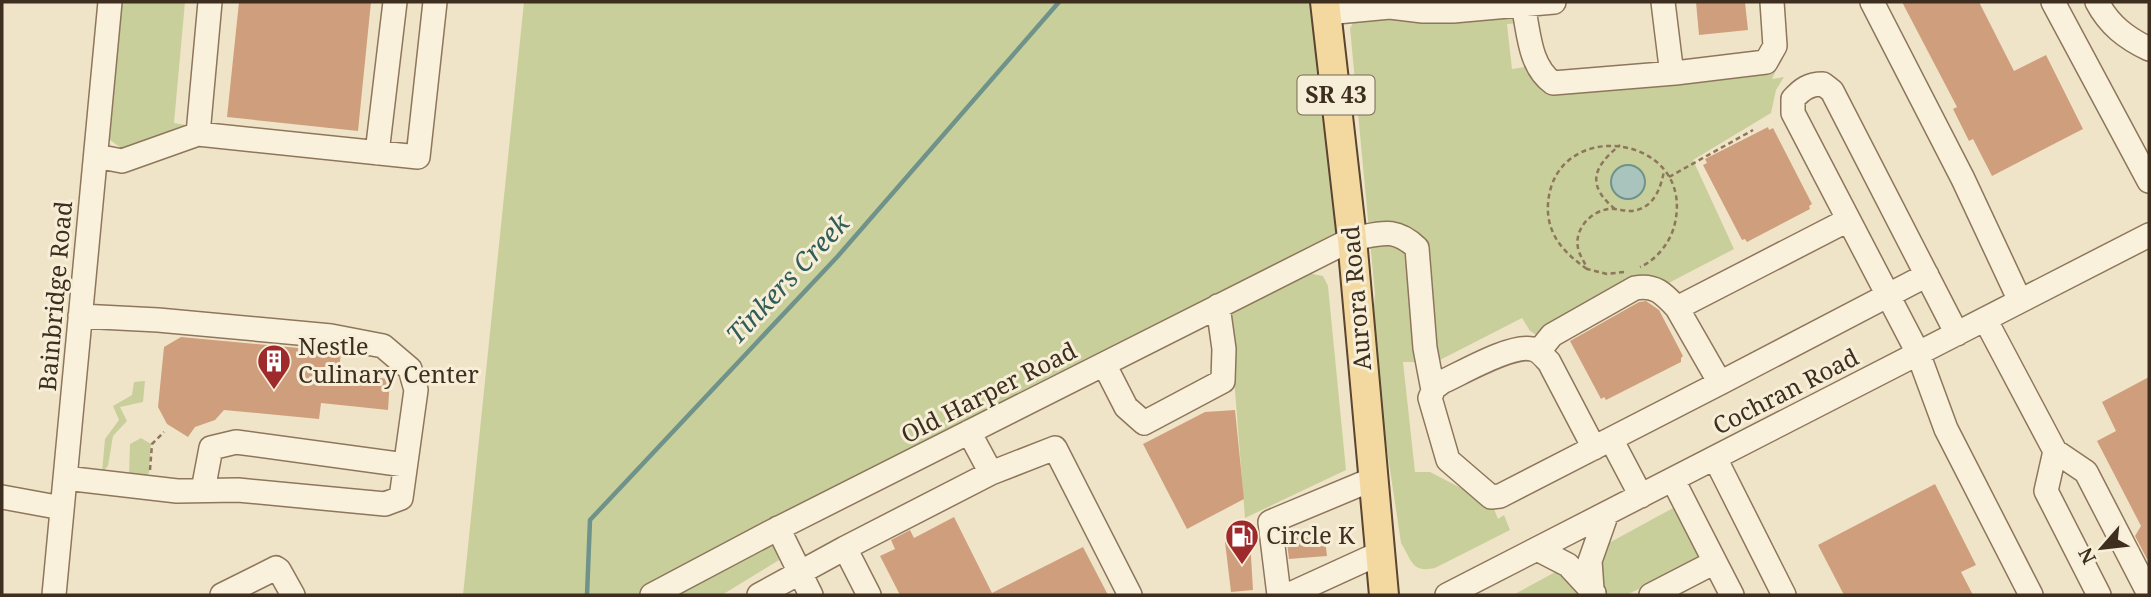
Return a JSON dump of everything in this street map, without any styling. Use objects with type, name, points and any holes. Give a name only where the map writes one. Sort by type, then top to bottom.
[{"type":"main road","name":"Aurora Road","points":[[1326,7],[1352,239],[1384,595]]},
{"type":"street","name":"Bainbridge Road","points":[[54,595],[110,2]]},
{"type":"street","points":[[198,134],[211,2]]},
{"type":"street","points":[[377,153],[395,2]]},
{"type":"street","points":[[96,156],[122,160],[198,134],[418,158],[435,2]]},
{"type":"street","points":[[1663,2],[1671,67],[1675,73]]},
{"type":"street","points":[[1326,7],[1390,7],[1423,11],[1541,3],[1535,62],[1543,76],[1553,83],[1766,62],[1775,46],[1772,2]]},
{"type":"street","points":[[1872,2],[1963,179],[2020,301]]},
{"type":"street","points":[[2053,2],[2149,181]]},
{"type":"street","points":[[2097,2],[2107,20],[2132,40],[2149,49]]},
{"type":"street","points":[[1957,334],[1832,91],[1823,84],[1811,84],[1793,99],[1793,113],[1918,353],[1946,429],[2031,595]]},
{"type":"street","points":[[1677,308],[1848,220]]},
{"type":"street","name":"Old Harper Road","points":[[652,595],[778,528],[1352,239],[1392,232],[1405,236],[1417,248],[1425,348],[1433,390]]},
{"type":"street","name":"Cochran Road","points":[[1447,595],[2149,235]]},
{"type":"street","points":[[1641,496],[1603,444],[1549,362],[1539,351],[1529,348],[1512,350],[1442,382],[1433,390],[1430,398],[1448,460],[1491,497],[1500,496],[1603,444],[1888,297],[1927,275]]},
{"type":"street","points":[[1539,351],[1552,335],[1635,288],[1646,286],[1657,288],[1677,308],[1720,383]]},
{"type":"street","points":[[1104,364],[1126,407],[1144,423],[1165,413],[1223,381],[1224,349],[1219,306]]},
{"type":"street","points":[[65,478],[177,491],[238,490],[385,504],[401,498],[416,390],[410,369],[383,346],[331,336],[158,320],[80,316]]},
{"type":"street","points":[[1985,319],[2055,451],[2086,472],[2149,594]]},
{"type":"street","points":[[970,432],[991,473]]},
{"type":"street","points":[[202,490],[211,448],[236,442],[405,465]]},
{"type":"street","points":[[759,595],[991,473],[1055,448],[1130,595]]},
{"type":"street","points":[[2055,451],[2046,491],[2099,595]]},
{"type":"street","points":[[1714,458],[1784,595]]},
{"type":"street","points":[[1279,595],[1270,522],[1373,479]]},
{"type":"street","points":[[1673,480],[1732,595]]},
{"type":"street","points":[[2,498],[62,508]]},
{"type":"street","points":[[1593,592],[1590,561],[1607,513]]},
{"type":"street","points":[[778,528],[811,595]]},
{"type":"street","points":[[845,548],[869,595]]},
{"type":"street","points":[[1536,549],[1568,565],[1593,592]]},
{"type":"street","points":[[1288,595],[1380,553]]},
{"type":"street","points":[[1651,595],[1716,562]]},
{"type":"street","points":[[222,595],[276,568],[293,595]]},
{"type":"path","points":[[1669,177],[1753,130]]},
{"type":"path","points":[[1627,272],[1607,274],[1587,268],[1570,258],[1557,242],[1549,223],[1548,202],[1553,183],[1564,166],[1580,153],[1600,146],[1620,145],[1640,150],[1656,162],[1669,177],[1676,196],[1677,216],[1672,235],[1661,252],[1640,267]]},
{"type":"path","points":[[1615,209],[1603,198],[1595,182],[1605,157],[1620,145]]},
{"type":"path","points":[[1587,268],[1578,249],[1578,236],[1584,223],[1594,214],[1615,209],[1637,211],[1649,202],[1661,185],[1664,171]]},
{"type":"green space","points":[[110,2],[185,2],[174,123],[186,125],[146,147],[121,148],[98,131]]},
{"type":"green space","points":[[524,2],[1325,2],[1352,239],[769,533],[779,560],[722,595],[463,595]]},
{"type":"green space","points":[[1509,11],[1521,23],[1507,24],[1512,69],[1525,67],[1536,83],[1553,92],[1766,73],[1778,66],[1772,79],[1784,77],[1776,90],[1771,113],[1693,160],[1734,249],[1546,341],[1530,331],[1522,318],[1436,362],[1403,362],[1415,472],[1430,472],[1492,504],[1498,519],[1504,515],[1510,530],[1435,568],[1422,569],[1414,564],[1401,543],[1371,343],[1375,294],[1350,28],[1357,17]]},
{"type":"green space","points":[[1308,273],[1323,276],[1328,286],[1346,470],[1245,518],[1229,314]]},
{"type":"green space","points":[[145,381],[143,402],[120,407],[127,421],[113,436],[108,466],[102,472],[105,439],[119,420],[113,406],[132,395],[134,382]]},
{"type":"green space","points":[[141,438],[151,444],[149,473],[139,480],[129,474],[130,444]]},
{"type":"green space","points":[[1675,507],[1700,551],[1695,562],[1626,595],[1513,595]]},
{"type":"water","points":[[1628,165],[1640,170],[1645,182],[1640,194],[1628,199],[1616,194],[1611,182],[1616,170]]},
{"type":"building","points":[[239,2],[371,2],[358,131],[227,117]]},
{"type":"building","points":[[1696,2],[1745,2],[1748,30],[1699,35]]},
{"type":"building","points":[[1902,2],[1979,2],[2014,71],[2046,55],[2083,129],[1992,176],[1973,139],[1969,141],[1953,109],[1957,107]]},
{"type":"building","points":[[1768,127],[1769,130],[1773,128],[1812,204],[1810,209],[1747,242],[1742,240],[1703,165],[1707,163],[1705,159]]},
{"type":"building","points":[[1646,301],[1659,310],[1683,356],[1681,362],[1606,400],[1604,397],[1601,399],[1570,341],[1639,302]]},
{"type":"building","name":"Nestle Culinary Center","points":[[181,337],[341,352],[339,370],[380,374],[380,378],[390,379],[388,410],[321,403],[319,419],[224,410],[215,420],[195,427],[188,437],[167,424],[158,407],[164,347]]},
{"type":"building","points":[[2149,377],[2147,559],[2135,536],[2141,526],[2097,441],[2116,431],[2102,402]]},
{"type":"building","points":[[1235,410],[1244,499],[1187,529],[1143,444],[1205,412]]},
{"type":"building","points":[[1935,484],[1976,565],[1961,572],[1973,595],[1844,595],[1818,545]]},
{"type":"building","points":[[954,517],[992,593],[1083,547],[1108,595],[900,595],[880,556],[895,549],[891,540],[910,530],[914,538]]},
{"type":"building","name":"Circle K","points":[[1324,531],[1327,556],[1289,559],[1286,535]]},
{"type":"building","name":"Circle K","points":[[1250,539],[1253,590],[1231,592],[1225,542]]},
{"type":"waterway","name":"Tinkers Creek","points":[[587,595],[590,520],[838,256],[1059,2]]},
{"type":"place","name":"Nestle Culinary Center","points":[[274,391]]},
{"type":"place","name":"Circle K","points":[[1242,566]]}]
